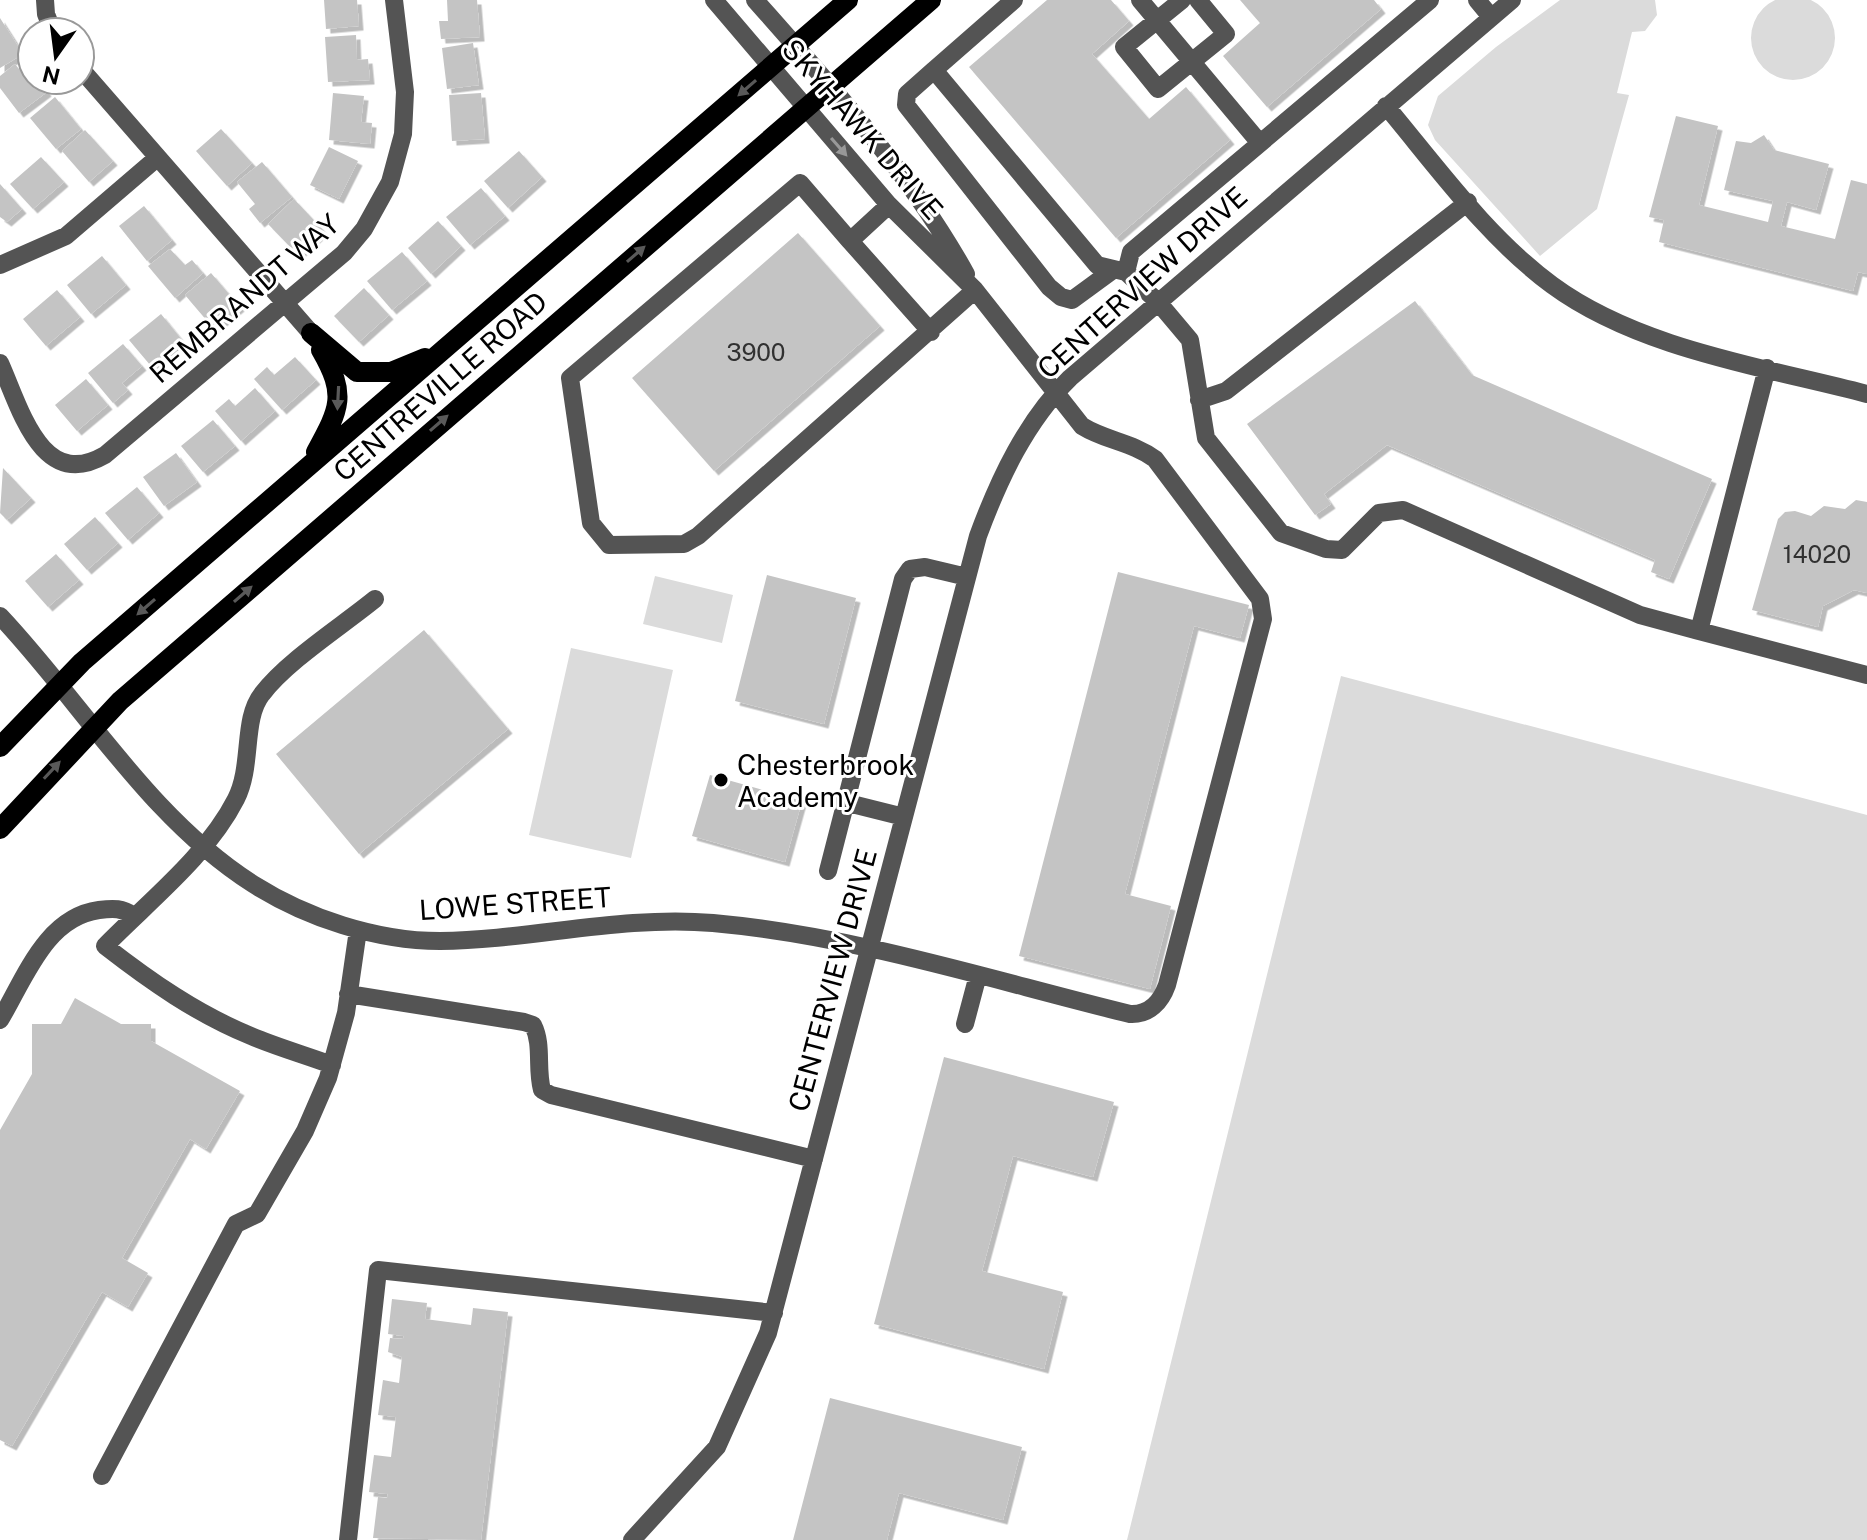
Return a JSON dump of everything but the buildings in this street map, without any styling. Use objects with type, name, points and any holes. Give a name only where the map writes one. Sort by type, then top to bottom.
[{"type":"main road","name":"CENTREVILLE ROAD","points":[[0,747],[58,686],[310,464],[848,0]]},
{"type":"main road","name":"CENTREVILLE ROAD","points":[[0,829],[93,728],[325,522],[931,0]]},
{"type":"main road","points":[[311,333],[346,365],[357,372],[371,375],[408,366],[446,348]]},
{"type":"main road","points":[[310,464],[340,401],[333,370],[311,333]]},
{"type":"street","name":"REMBRANDT WAY","points":[[0,363],[33,436],[43,450],[64,463],[90,464],[105,455],[344,253],[364,229],[390,182],[405,114],[404,70],[394,0]]},
{"type":"street","name":"SKYHAWK DRIVE","points":[[714,0],[889,205],[975,290],[1082,426],[1099,435],[1132,444],[1155,459],[1256,593],[1263,619],[1160,1000],[1144,1012],[1130,1014],[978,975]]},
{"type":"street","name":"SKYHAWK DRIVE","points":[[755,0],[831,86],[943,231],[975,290]]},
{"type":"street","points":[[1014,0],[907,94],[906,105],[1049,287],[1061,297],[1072,300],[1120,271],[1131,252],[1430,0]]},
{"type":"street","points":[[1140,0],[1259,142]]},
{"type":"street","points":[[1182,0],[1124,47],[1158,89],[1226,34],[1198,0]]},
{"type":"street","points":[[1477,0],[1491,17]]},
{"type":"street","name":"CENTERVIEW DRIVE","points":[[632,1540],[717,1447],[757,1364],[774,1313],[967,577],[992,498],[1011,460],[1057,391],[1512,0]]},
{"type":"street","points":[[934,70],[1097,265],[1120,271],[1158,302],[1190,340],[1206,438],[1287,538],[1342,550],[1379,513],[1403,510],[1640,615],[1867,675]]},
{"type":"street","points":[[96,87],[311,333]]},
{"type":"street","points":[[1386,106],[1468,202],[1536,273],[1605,318],[1643,334],[1867,394]]},
{"type":"street","points":[[0,265],[66,236],[157,158]]},
{"type":"street","points":[[931,332],[800,183],[570,378],[591,523],[599,537],[617,547],[684,544],[691,541],[931,332],[975,290]]},
{"type":"street","points":[[1199,400],[1226,391],[1468,202]]},
{"type":"street","points":[[850,241],[889,205]]},
{"type":"street","points":[[1699,631],[1767,368]]},
{"type":"street","points":[[828,871],[903,579],[910,569],[925,567],[967,577]]},
{"type":"street","points":[[332,1065],[251,1037],[171,996],[105,946],[204,845],[235,802],[247,774],[251,716],[262,693],[375,599]]},
{"type":"street","name":"LOWE STREET","points":[[0,616],[93,728],[204,845],[252,883],[281,900],[358,930],[440,941],[631,923],[709,923],[805,933],[978,975]]},
{"type":"street","points":[[844,802],[904,817]]},
{"type":"street","points":[[0,1020],[51,934],[66,921],[84,912],[106,909],[122,908],[134,916]]},
{"type":"street","points":[[102,1476],[236,1224],[257,1214],[305,1131],[332,1065],[358,930]]},
{"type":"street","points":[[965,1024],[978,975]]},
{"type":"street","points":[[348,994],[533,1025],[538,1077],[542,1090],[551,1095],[814,1159]]},
{"type":"street","points":[[348,1540],[378,1270],[774,1313]]},
{"type":"shaded area","points":[[1793,-4],[1816,3],[1828,15],[1835,38],[1828,61],[1816,73],[1793,80],[1770,73],[1758,61],[1751,38],[1758,15],[1770,3]]},
{"type":"shaded area","points":[[1560,0],[1655,0],[1657,15],[1645,31],[1632,32],[1617,93],[1629,95],[1597,209],[1540,256],[1435,140],[1428,125],[1438,96],[1496,47]]},
{"type":"shaded area","points":[[655,576],[733,595],[722,643],[643,624]]},
{"type":"shaded area","points":[[571,648],[673,670],[631,858],[529,835]]},
{"type":"shaded area","points":[[1341,676],[1867,815],[1867,1540],[1127,1540]]},
{"type":"place","name":"Chesterbrook Academy","points":[[721,780]]}]
